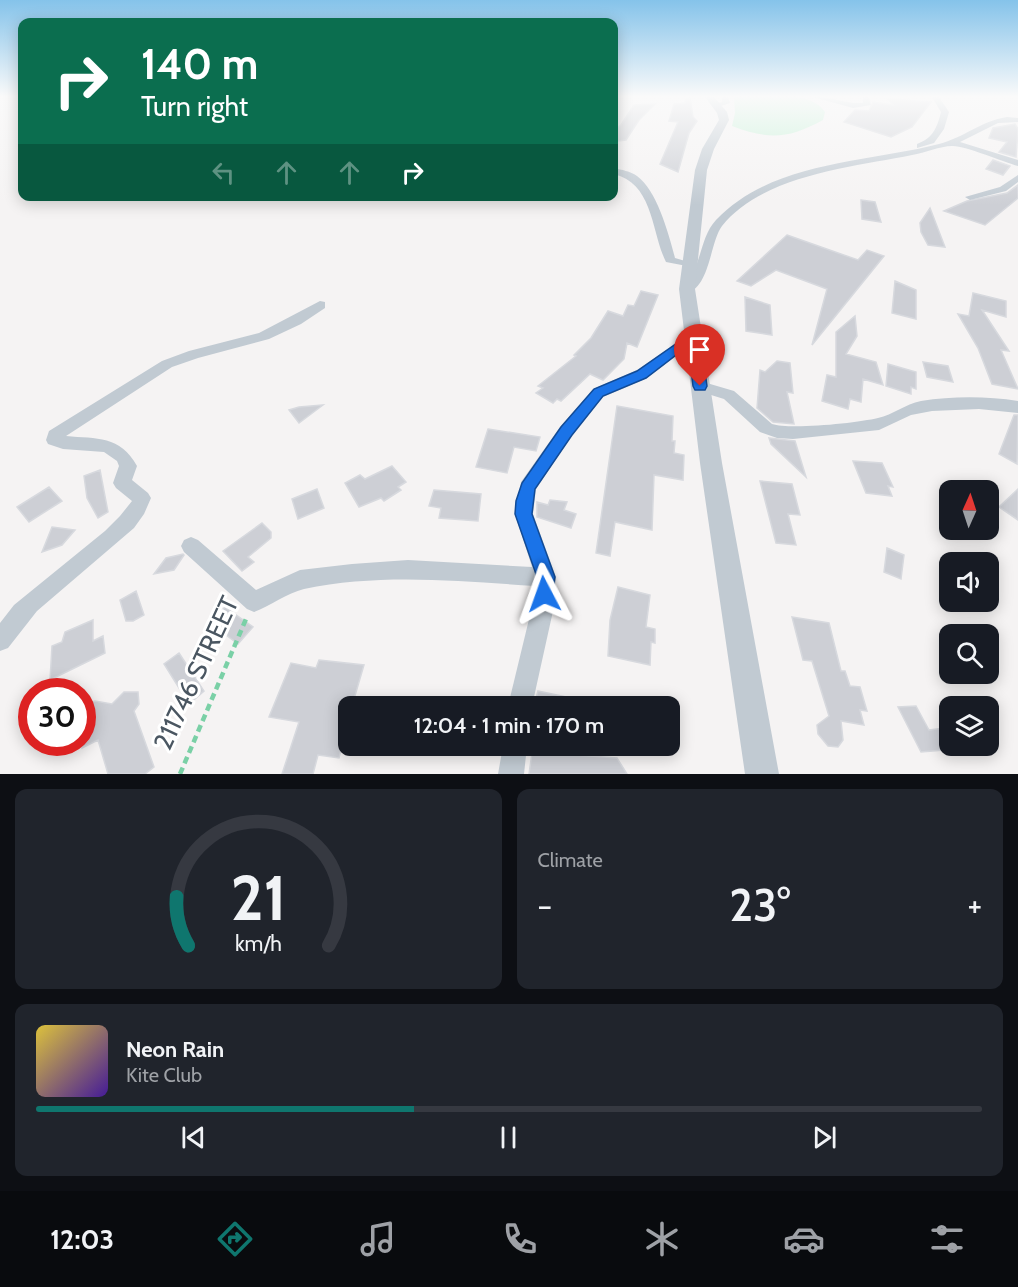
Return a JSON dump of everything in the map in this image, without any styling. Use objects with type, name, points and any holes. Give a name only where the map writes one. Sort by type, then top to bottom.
[{"type":"street","points":[[717,133],[708,149],[701,170],[687,277],[700,386],[762,774]]},
{"type":"street","points":[[905,154],[935,139],[938,133]]},
{"type":"street","points":[[687,277],[699,274],[711,235],[721,221],[754,196],[805,175],[953,143],[971,133]]},
{"type":"street","points":[[953,143],[1018,163]]},
{"type":"street","points":[[618,172],[639,182],[663,233],[670,260],[687,277]]},
{"type":"street","points":[[970,197],[1003,189],[1018,178]]},
{"type":"street","points":[[0,640],[27,607],[115,534],[139,511],[142,504],[142,498],[122,483],[128,466],[122,456],[103,446],[85,442],[58,442],[54,440],[55,435],[167,364],[194,354],[264,336],[296,321],[320,306]]},
{"type":"street","points":[[522,696],[542,612],[546,577],[524,514],[527,487],[566,431],[598,393],[642,374],[693,336]]},
{"type":"street","points":[[700,386],[729,395],[766,428],[777,432],[793,433],[879,424],[891,421],[909,410],[933,407],[980,404],[1018,407]]},
{"type":"street","points":[[191,546],[254,602]]},
{"type":"street","name":"211746 STREET","points":[[254,602],[300,580],[352,573],[408,569],[546,577]]},
{"type":"street","points":[[511,774],[514,756]]},
{"type":"path","name":"211746 STREET","points":[[180,774],[254,602]]},
{"type":"green space","points":[[753,133],[792,133],[778,135]]},
{"type":"building","points":[[618,133],[630,133],[626,140],[618,141]]},
{"type":"building","points":[[673,133],[689,133],[678,172],[660,164]]},
{"type":"building","points":[[879,133],[899,133],[891,137]]},
{"type":"building","points":[[991,133],[1018,133],[1016,157],[999,152],[1007,142],[989,138]]},
{"type":"building","points":[[993,160],[1010,166],[1003,175],[986,169]]},
{"type":"building","points":[[1018,185],[1018,198],[985,225],[944,211],[967,201],[1007,193]]},
{"type":"building","points":[[861,200],[875,202],[881,222],[862,219]]},
{"type":"building","points":[[930,208],[945,247],[928,245],[921,232],[920,223]]},
{"type":"building","points":[[787,235],[858,260],[867,250],[884,256],[812,345],[827,289],[776,270],[751,286],[737,281]]},
{"type":"building","points":[[895,281],[916,290],[916,319],[892,313]]},
{"type":"building","points":[[641,291],[658,295],[637,347],[627,343],[624,359],[603,380],[590,374],[561,401],[557,399],[553,403],[536,393],[543,388],[538,386],[576,356],[574,355],[591,338],[608,311],[623,316],[628,305],[634,306]]},
{"type":"building","points":[[973,293],[1006,301],[1006,317],[982,310],[1009,351],[1001,350],[1018,389],[992,384],[978,348],[958,314],[969,316]]},
{"type":"building","points":[[745,297],[770,305],[772,335],[746,331]]},
{"type":"building","points":[[855,316],[857,336],[846,354],[876,362],[883,385],[863,379],[861,402],[850,399],[848,409],[822,401],[827,375],[836,377],[836,332]]},
{"type":"building","points":[[777,361],[790,363],[793,393],[787,392],[794,424],[773,422],[757,408],[760,370],[765,372]]},
{"type":"building","points":[[923,362],[948,366],[953,382],[927,377]]},
{"type":"building","points":[[888,364],[916,372],[916,389],[911,387],[911,394],[886,386]]},
{"type":"building","points":[[323,405],[299,423],[289,410],[299,407]]},
{"type":"building","points":[[617,406],[673,416],[674,453],[684,455],[683,480],[654,475],[652,530],[615,522],[610,556],[596,553]]},
{"type":"building","points":[[1014,415],[1018,415],[1017,464],[999,454]]},
{"type":"building","points":[[488,429],[540,437],[536,451],[514,447],[507,473],[476,467]]},
{"type":"building","points":[[769,438],[795,441],[806,477],[771,444]]},
{"type":"building","points":[[853,461],[882,463],[893,487],[888,486],[892,496],[866,493]]},
{"type":"building","points":[[392,466],[406,482],[398,487],[401,490],[384,501],[381,498],[359,507],[345,483],[360,475],[365,479]]},
{"type":"building","points":[[100,470],[108,512],[98,518],[87,498],[84,476]]},
{"type":"building","points":[[760,481],[792,484],[800,515],[788,514],[796,545],[776,543]]},
{"type":"building","points":[[49,487],[62,501],[29,522],[17,507]]},
{"type":"building","points":[[317,489],[324,508],[298,519],[292,499]]},
{"type":"building","points":[[1018,489],[1018,520],[999,507]]},
{"type":"building","points":[[434,490],[481,494],[478,521],[439,518],[441,508],[429,506]]},
{"type":"building","points":[[550,500],[567,502],[564,510],[576,514],[571,528],[537,517],[537,502],[548,505]]},
{"type":"building","points":[[262,523],[271,532],[271,538],[248,557],[254,562],[242,571],[223,551]]},
{"type":"building","points":[[52,527],[75,530],[62,545],[42,552]]},
{"type":"building","points":[[887,548],[904,555],[901,579],[884,572]]},
{"type":"building","points":[[183,554],[174,570],[154,574],[166,558]]},
{"type":"building","points":[[618,587],[650,595],[646,627],[655,629],[655,643],[651,642],[650,665],[608,656],[610,620]]},
{"type":"building","points":[[136,591],[144,615],[133,621],[126,621],[120,600]]},
{"type":"building","points":[[225,607],[253,627],[238,644],[210,623]]},
{"type":"building","points":[[792,617],[829,623],[841,671],[845,671],[850,686],[860,687],[867,711],[860,710],[864,725],[841,721],[843,740],[838,747],[828,746],[818,734],[817,725],[829,716],[812,661],[803,660]]},
{"type":"building","points":[[93,620],[93,641],[103,636],[105,653],[50,678],[52,646],[62,642],[65,632]]},
{"type":"building","points":[[179,653],[204,691],[189,704],[164,664]]},
{"type":"building","points":[[319,660],[364,665],[355,696],[338,696],[339,758],[318,755],[313,774],[282,774],[299,722],[269,717],[291,663],[316,668]]},
{"type":"building","points":[[538,691],[562,696],[537,696]]},
{"type":"building","points":[[124,692],[138,692],[139,704],[134,711],[154,767],[145,774],[108,774],[98,740],[96,741],[96,701],[112,704]]},
{"type":"building","points":[[916,706],[929,730],[939,729],[939,750],[921,752],[898,707]]},
{"type":"building","points":[[532,756],[590,756],[617,758],[627,774],[529,774]]},
{"type":"route","points":[[544,594],[546,577],[524,514],[524,501],[527,487],[566,431],[598,393],[642,374],[693,336],[700,386]]}]
